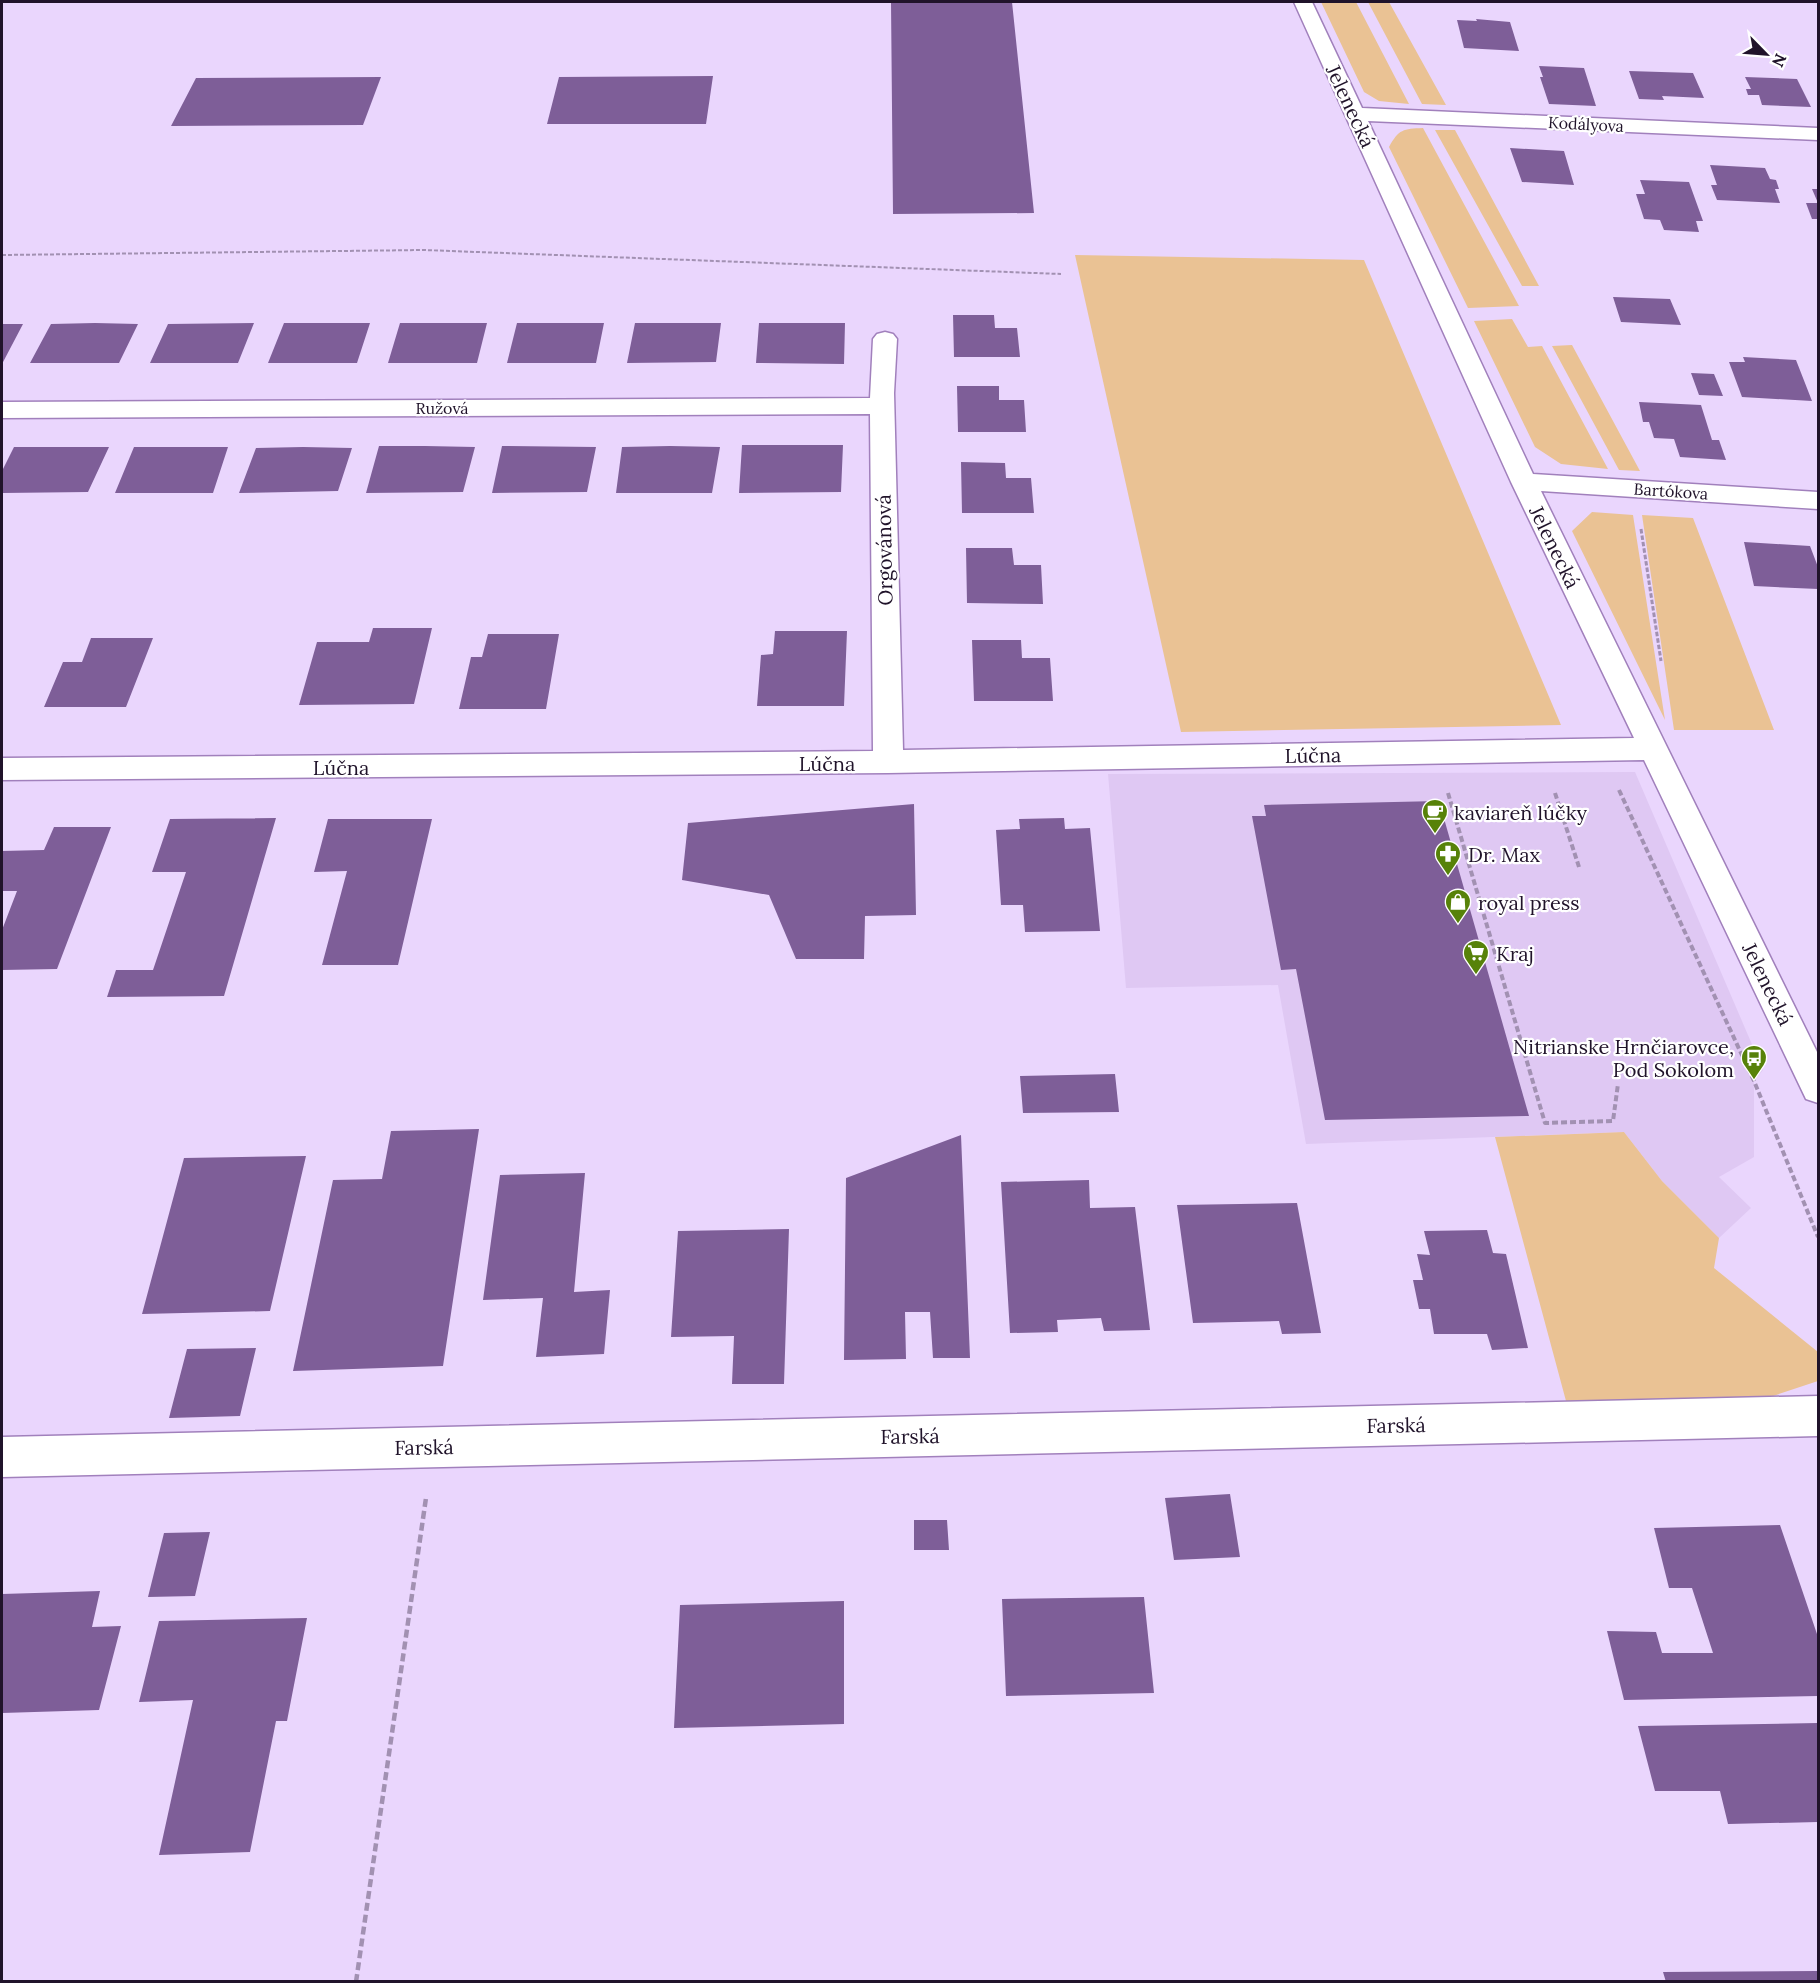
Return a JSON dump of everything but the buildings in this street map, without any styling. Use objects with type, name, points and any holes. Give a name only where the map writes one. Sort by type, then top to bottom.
[{"type":"street","name":"Jelenecká","points":[[1303,2],[1524,482],[1818,1088]]},
{"type":"street","name":"Kodályova","points":[[1354,114],[1818,134]]},
{"type":"street","name":"Orgovánová","points":[[885,339],[882,406],[888,762]]},
{"type":"street","name":"Ružová","points":[[2,410],[882,406]]},
{"type":"street","name":"Bartókova","points":[[1524,482],[1818,500]]},
{"type":"street","name":"Lúčna","points":[[2,769],[888,762],[1652,749]]},
{"type":"street","name":"Farská","points":[[2,1457],[1818,1416]]},
{"type":"path","points":[[2,255],[424,250],[1061,274]]},
{"type":"path","points":[[1640,519],[1663,673]]},
{"type":"path","points":[[1618,787],[1754,1081],[1818,1237]]},
{"type":"path","points":[[1554,789],[1579,867]]},
{"type":"path","points":[[1447,790],[1545,1123],[1613,1121],[1618,1084]]},
{"type":"path","points":[[356,1982],[432,1446]]},
{"type":"shaded area","points":[[1321,2],[1356,2],[1409,104],[1379,101],[1364,92]]},
{"type":"shaded area","points":[[1368,2],[1389,2],[1446,105],[1422,104]]},
{"type":"shaded area","points":[[1423,128],[1519,306],[1468,308],[1389,147],[1402,131]]},
{"type":"shaded area","points":[[1435,130],[1455,130],[1539,286],[1522,286]]},
{"type":"shaded area","points":[[1075,255],[1364,260],[1561,725],[1181,732]]},
{"type":"shaded area","points":[[1512,319],[1528,347],[1542,346],[1608,469],[1561,464],[1535,447],[1474,321]]},
{"type":"shaded area","points":[[1572,345],[1640,471],[1619,470],[1552,346]]},
{"type":"shaded area","points":[[1592,512],[1633,515],[1665,720],[1572,531]]},
{"type":"shaded area","points":[[1642,515],[1693,518],[1774,730],[1674,730]]},
{"type":"shaded area","points":[[1635,772],[1763,1070],[1754,1081],[1754,1157],[1719,1177],[1751,1208],[1719,1238],[1662,1181],[1624,1132],[1306,1144],[1278,985],[1126,988],[1108,774]]},
{"type":"shaded area","points":[[1624,1132],[1662,1181],[1719,1238],[1714,1268],[1818,1352],[1818,1381],[1767,1398],[1566,1401],[1495,1137]]},
{"type":"place","name":"kaviareň lúčky","points":[[1435,835]]},
{"type":"place","name":"Dr. Max","points":[[1448,877]]},
{"type":"place","name":"royal press","points":[[1458,925]]},
{"type":"place","name":"Kraj","points":[[1476,976]]},
{"type":"place","name":"Nitrianske Hrnčiarovce, Pod Sokolom","points":[[1754,1081]]}]
